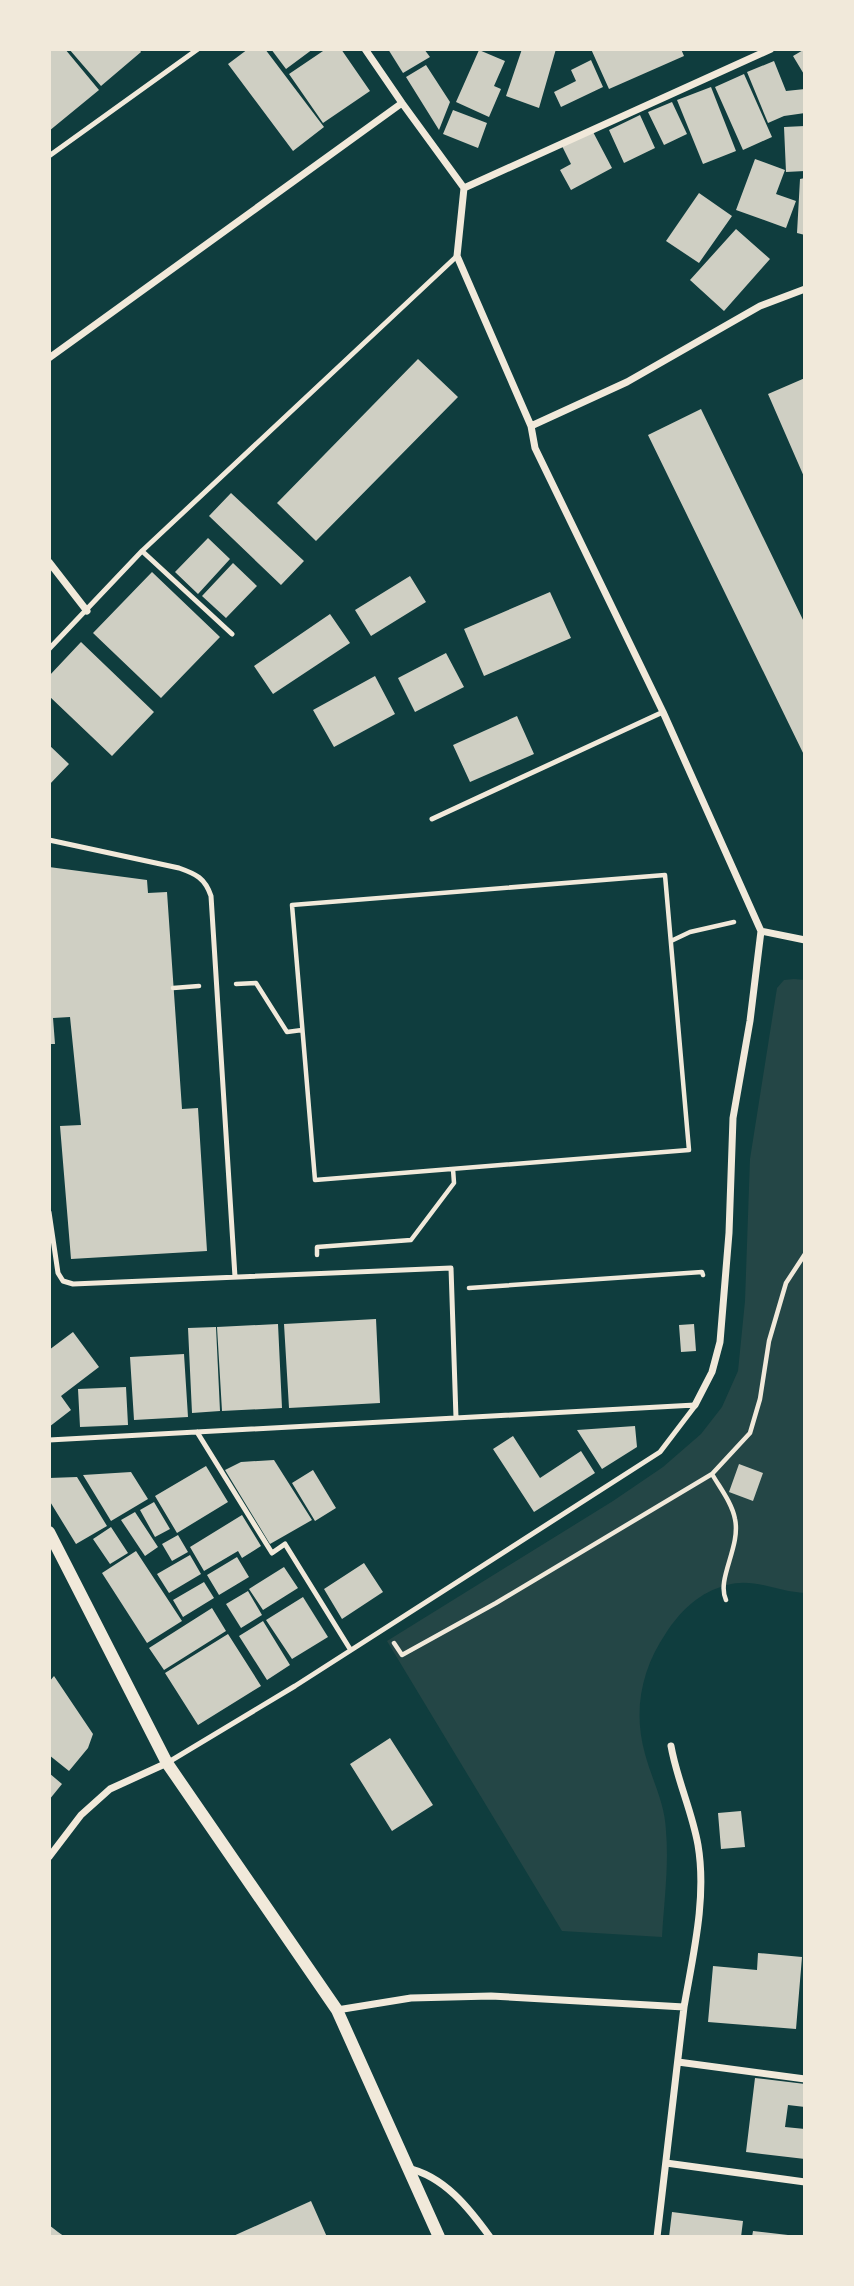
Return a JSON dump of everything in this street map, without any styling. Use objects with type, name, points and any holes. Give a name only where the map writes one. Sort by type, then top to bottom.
[{"type":"street","points":[[365,49],[464,188],[457,256],[531,426],[536,448],[663,712],[761,931],[750,1021],[733,1118],[729,1233],[720,1342],[712,1372],[695,1405]]},
{"type":"street","points":[[464,188],[771,49]]},
{"type":"street","points":[[49,358],[402,103]]},
{"type":"street","points":[[531,426],[627,382],[760,306],[805,289]]},
{"type":"street","points":[[49,562],[87,611]]},
{"type":"street","points":[[761,931],[805,940]]},
{"type":"street","points":[[49,1532],[167,1763],[337,2010],[439,2237]]},
{"type":"street","points":[[657,2237],[684,2007],[701,1896],[699,1849],[692,1815],[675,1768],[671,1746]]},
{"type":"street","points":[[49,1857],[81,1815],[110,1789],[167,1763]]},
{"type":"street","points":[[337,2010],[411,1998],[491,1996],[684,2007]]},
{"type":"street","points":[[678,2062],[805,2079]]},
{"type":"street","points":[[666,2163],[805,2182]]},
{"type":"street","points":[[406,2168],[417,2170],[445,2187],[470,2210],[490,2237]]},
{"type":"lane","points":[[49,156],[198,49]]},
{"type":"lane","points":[[49,649],[142,551],[457,256]]},
{"type":"lane","points":[[142,551],[232,634]]},
{"type":"lane","points":[[432,819],[663,712]]},
{"type":"lane","points":[[49,840],[179,868],[198,874],[208,885],[211,896],[236,1277]]},
{"type":"lane","points":[[49,1212],[58,1273],[67,1283],[451,1268],[456,1418]]},
{"type":"lane","points":[[49,1440],[695,1405]]},
{"type":"lane","points":[[167,1763],[295,1686],[660,1452],[695,1405]]},
{"type":"lane","points":[[197,1432],[272,1553],[285,1544],[349,1649]]},
{"type":"path","points":[[666,875],[689,1150],[315,1180],[302,1031],[292,905],[666,875]]},
{"type":"path","points":[[671,941],[690,932],[730,921],[740,922],[761,931]]},
{"type":"path","points":[[231,984],[256,983],[287,1032],[302,1031]]},
{"type":"path","points":[[317,1247],[411,1240],[454,1183],[453,1169]]},
{"type":"path","points":[[461,1288],[702,1272],[703,1286]]},
{"type":"path","points":[[712,1474],[733,1510],[736,1521],[734,1550],[725,1574],[723,1593],[726,1600]]},
{"type":"shaded area","points":[[784,980],[805,980],[805,1593],[747,1583],[727,1585],[700,1597],[672,1625],[650,1661],[640,1707],[641,1738],[665,1821],[667,1871],[662,1937],[562,1931],[387,1641],[663,1467],[701,1434],[722,1407],[738,1371],[745,1301],[750,1159],[777,988]]},
{"type":"building","points":[[49,49],[65,49],[99,90],[49,131]]},
{"type":"building","points":[[69,49],[139,49],[141,52],[101,86]]},
{"type":"building","points":[[248,49],[265,49],[324,127],[293,151],[228,64]]},
{"type":"building","points":[[271,49],[313,49],[286,69]]},
{"type":"building","points":[[326,49],[341,49],[370,91],[323,123],[289,74]]},
{"type":"building","points":[[388,49],[424,49],[430,57],[403,73]]},
{"type":"building","points":[[522,49],[556,49],[539,108],[506,96]]},
{"type":"building","points":[[591,49],[681,49],[684,56],[609,89]]},
{"type":"building","points":[[805,49],[805,76],[793,56]]},
{"type":"building","points":[[479,50],[505,61],[494,86],[501,89],[489,117],[456,102]]},
{"type":"building","points":[[591,60],[603,87],[561,107],[554,92],[576,81],[571,70]]},
{"type":"building","points":[[774,61],[786,91],[805,89],[805,113],[784,116],[768,123],[747,72]]},
{"type":"building","points":[[426,65],[450,102],[439,130],[406,77]]},
{"type":"building","points":[[744,74],[772,137],[743,150],[715,87]]},
{"type":"building","points":[[711,87],[736,151],[703,164],[677,100]]},
{"type":"building","points":[[672,102],[687,134],[664,145],[648,112]]},
{"type":"building","points":[[453,110],[487,123],[478,148],[443,134]]},
{"type":"building","points":[[640,115],[655,148],[624,163],[609,130]]},
{"type":"building","points":[[805,126],[805,171],[786,172],[784,127]]},
{"type":"building","points":[[592,130],[612,168],[571,190],[560,170],[571,164],[562,146]]},
{"type":"building","points":[[755,159],[785,170],[776,194],[796,201],[786,228],[736,210]]},
{"type":"building","points":[[805,178],[805,235],[797,233],[800,179]]},
{"type":"building","points":[[699,193],[732,216],[699,263],[666,241]]},
{"type":"building","points":[[736,229],[770,259],[724,311],[690,280]]},
{"type":"building","points":[[418,359],[458,397],[316,541],[277,503]]},
{"type":"building","points":[[805,378],[805,479],[768,394]]},
{"type":"building","points":[[701,409],[805,624],[805,757],[648,435]]},
{"type":"building","points":[[231,493],[304,561],[281,585],[209,516]]},
{"type":"building","points":[[208,538],[230,559],[198,594],[175,572]]},
{"type":"building","points":[[233,563],[257,586],[226,618],[202,596]]},
{"type":"building","points":[[152,572],[220,637],[161,698],[93,633]]},
{"type":"building","points":[[410,576],[426,602],[371,636],[355,610]]},
{"type":"building","points":[[550,592],[571,638],[484,676],[464,629]]},
{"type":"building","points":[[330,614],[350,643],[273,694],[254,666]]},
{"type":"building","points":[[81,642],[154,712],[112,756],[49,696],[49,676]]},
{"type":"building","points":[[446,653],[464,687],[415,712],[398,678]]},
{"type":"building","points":[[375,676],[395,714],[334,747],[313,710]]},
{"type":"building","points":[[517,716],[534,754],[470,782],[453,745]]},
{"type":"building","points":[[49,745],[69,764],[49,785]]},
{"type":"building","points":[[49,867],[147,880],[148,893],[167,892],[182,1109],[198,1108],[207,1251],[71,1259],[60,1126],[81,1125],[70,1017],[53,1018],[55,1044],[49,1044]]},
{"type":"building","points":[[376,1319],[380,1403],[289,1408],[284,1324]]},
{"type":"building","points":[[278,1324],[282,1408],[222,1411],[217,1327]]},
{"type":"building","points":[[694,1324],[696,1351],[681,1352],[679,1325]]},
{"type":"building","points":[[216,1327],[220,1411],[192,1413],[188,1328]]},
{"type":"building","points":[[73,1332],[99,1367],[61,1396],[71,1410],[49,1427],[49,1350]]},
{"type":"building","points":[[184,1354],[188,1417],[134,1420],[130,1357]]},
{"type":"building","points":[[126,1387],[128,1425],[80,1427],[78,1389]]},
{"type":"building","points":[[635,1426],[637,1447],[602,1469],[577,1430]]},
{"type":"building","points":[[513,1436],[540,1478],[581,1451],[595,1473],[534,1512],[493,1449]]},
{"type":"building","points":[[274,1460],[312,1520],[270,1544],[225,1470],[241,1462]]},
{"type":"building","points":[[739,1464],[763,1473],[753,1501],[729,1492]]},
{"type":"building","points":[[206,1466],[228,1502],[177,1533],[155,1496]]},
{"type":"building","points":[[313,1470],[336,1508],[315,1521],[292,1483]]},
{"type":"building","points":[[131,1472],[148,1499],[111,1521],[83,1475]]},
{"type":"building","points":[[77,1477],[107,1526],[76,1544],[49,1500],[49,1478]]},
{"type":"building","points":[[154,1502],[170,1529],[155,1537],[140,1510]]},
{"type":"building","points":[[135,1512],[158,1547],[145,1556],[121,1520]]},
{"type":"building","points":[[242,1515],[261,1546],[242,1558],[238,1551],[204,1571],[190,1547]]},
{"type":"building","points":[[111,1527],[128,1553],[110,1564],[93,1539]]},
{"type":"building","points":[[178,1535],[188,1552],[172,1561],[162,1544]]},
{"type":"building","points":[[136,1551],[182,1621],[147,1643],[102,1573]]},
{"type":"building","points":[[190,1555],[201,1574],[169,1593],[157,1574]]},
{"type":"building","points":[[237,1557],[249,1577],[219,1595],[207,1575]]},
{"type":"building","points":[[364,1563],[383,1592],[342,1619],[324,1589]]},
{"type":"building","points":[[284,1567],[298,1588],[263,1610],[249,1589]]},
{"type":"building","points":[[204,1582],[214,1598],[183,1617],[173,1600]]},
{"type":"building","points":[[248,1591],[262,1615],[241,1628],[226,1604]]},
{"type":"building","points":[[303,1597],[328,1637],[292,1659],[266,1620]]},
{"type":"building","points":[[212,1608],[226,1631],[164,1670],[149,1648]]},
{"type":"building","points":[[263,1621],[290,1665],[267,1680],[239,1636]]},
{"type":"building","points":[[228,1634],[261,1686],[198,1725],[165,1673]]},
{"type":"building","points":[[54,1676],[93,1734],[88,1748],[69,1771],[49,1755],[49,1682]]},
{"type":"building","points":[[390,1738],[433,1805],[392,1831],[350,1764]]},
{"type":"building","points":[[49,1773],[62,1784],[49,1800]]},
{"type":"building","points":[[741,1811],[745,1847],[721,1849],[718,1813]]},
{"type":"building","points":[[758,1953],[802,1957],[796,2029],[708,2022],[713,1966],[757,1970]]},
{"type":"building","points":[[755,2078],[805,2084],[805,2107],[788,2105],[785,2127],[805,2129],[805,2159],[746,2152]]},
{"type":"building","points":[[311,2201],[327,2237],[231,2237]]},
{"type":"building","points":[[672,2212],[743,2221],[741,2237],[669,2237]]},
{"type":"building","points":[[49,2225],[58,2232],[65,2237],[49,2237]]},
{"type":"building","points":[[753,2231],[788,2235],[788,2237],[752,2237]]}]
